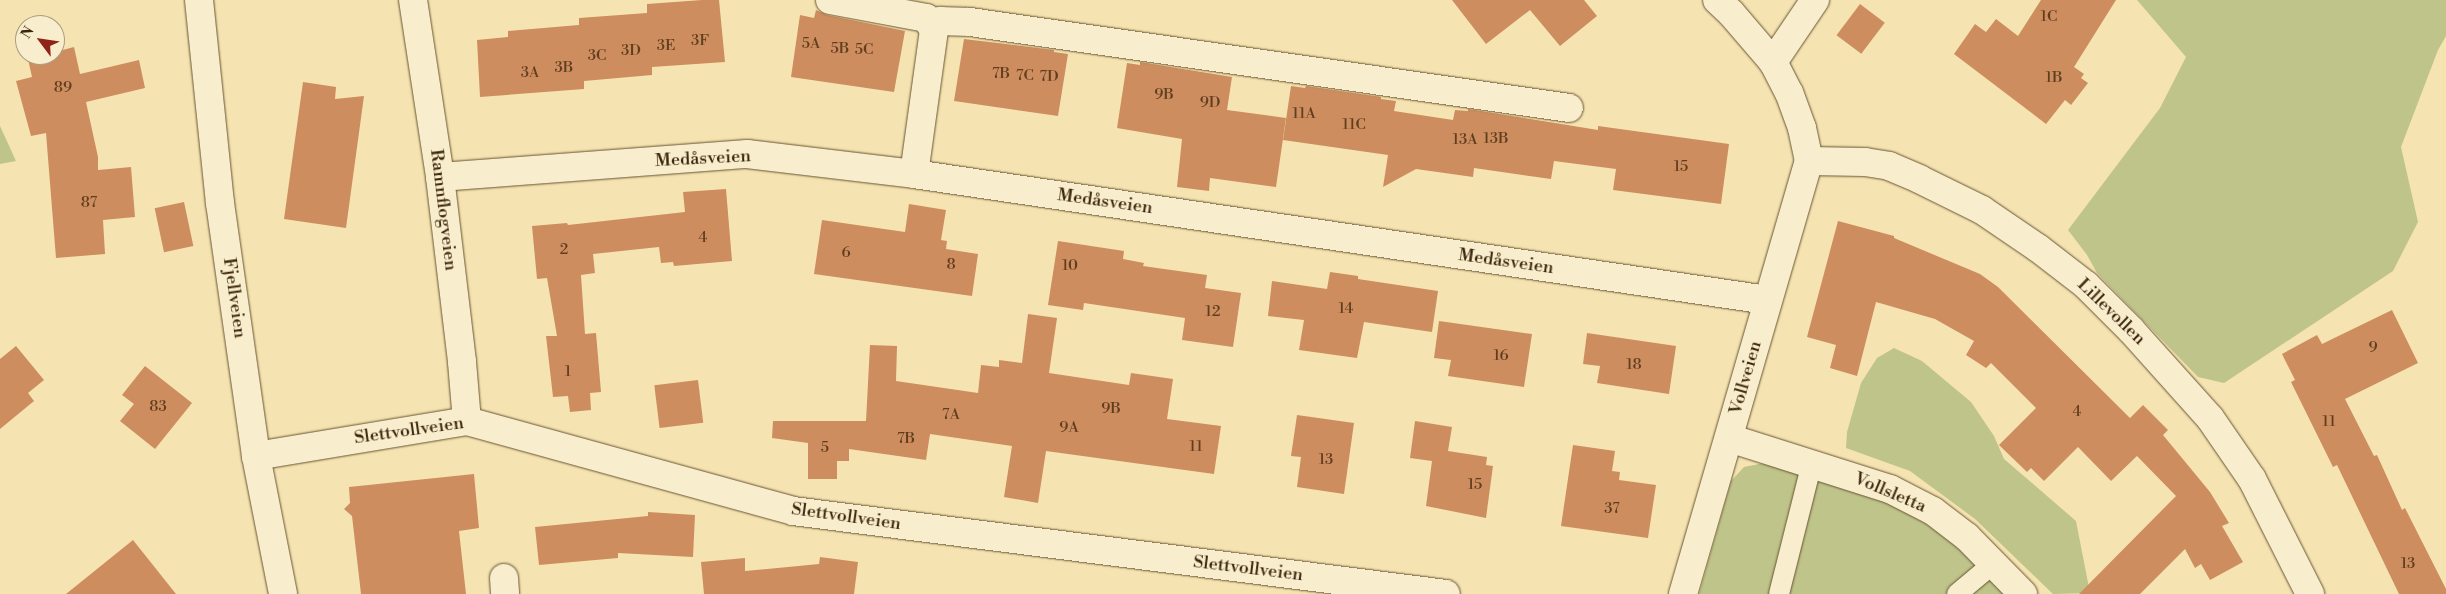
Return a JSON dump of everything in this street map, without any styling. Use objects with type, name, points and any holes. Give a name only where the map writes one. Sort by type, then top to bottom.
[{"type":"street","name":"Fjellveien","points":[[199,0],[220,203],[256,456],[283,594]]},
{"type":"street","name":"Ramnflogveien","points":[[413,0],[440,177],[462,362],[467,421]]},
{"type":"street","points":[[830,0],[926,18],[934,30]]},
{"type":"street","points":[[1717,0],[1731,13],[1773,62],[1789,93],[1802,128],[1809,161]]},
{"type":"street","points":[[1773,62],[1815,0]]},
{"type":"street","points":[[914,174],[934,30],[940,21],[970,22],[1570,108]]},
{"type":"street","name":"Medåsveien","points":[[440,177],[747,154],[914,174],[1767,300]]},
{"type":"street","name":"Vollveien","points":[[1683,594],[1809,161]]},
{"type":"street","name":"Lillevollen","points":[[1809,161],[1864,162],[1889,166],[1919,179],[1982,210],[2038,248],[2086,285],[2131,330],[2210,418],[2252,479],[2310,594]]},
{"type":"street","name":"Slettvollveien","points":[[256,456],[467,421],[793,511],[1446,594]]},
{"type":"street","name":"Vollsletta","points":[[1729,438],[1890,489],[1933,511],[1967,537],[2023,594]]},
{"type":"lane","points":[[1779,594],[1812,463]]},
{"type":"lane","points":[[1957,594],[1994,563]]},
{"type":"green space","points":[[2137,0],[2446,0],[2446,36],[2438,50],[2401,147],[2418,222],[2393,271],[2224,383],[2198,377],[2097,273],[2087,255],[2068,230],[2160,108],[2186,57]]},
{"type":"green space","points":[[0,126],[16,161],[0,164]]},
{"type":"green space","points":[[1894,348],[1922,361],[1971,402],[1994,436],[2004,459],[2076,521],[2090,593],[2053,594],[1975,519],[1910,471],[1846,448],[1847,432],[1861,383],[1877,358]]},
{"type":"green space","points":[[1764,463],[1882,498],[1957,542],[2007,594],[1699,594],[1731,481],[1744,467]]},
{"type":"building","points":[[719,0],[725,62],[652,67],[652,75],[584,81],[584,89],[480,97],[477,40],[508,37],[508,31],[579,25],[579,18],[647,13],[647,4]]},
{"type":"building","points":[[1452,0],[1584,0],[1597,16],[1560,46],[1530,10],[1486,44]]},
{"type":"building","points":[[2041,0],[2116,0],[2074,67],[2084,74],[2081,78],[2088,83],[2071,105],[2065,100],[2046,124],[1954,54],[1975,24],[1986,32],[1996,19],[2018,36]]},
{"type":"building","points":[[1860,4],[1885,23],[1861,54],[1837,35]]},
{"type":"building","points":[[816,10],[827,15],[905,31],[894,92],[791,77],[800,15],[814,18]]},
{"type":"building","points":[[964,39],[1054,50],[1054,52],[1068,54],[1058,116],[954,101]]},
{"type":"building","points":[[74,47],[80,74],[139,60],[145,88],[86,102],[98,157],[98,170],[131,167],[135,217],[103,220],[105,254],[56,258],[46,133],[31,136],[16,81],[32,77],[29,65],[65,65],[65,49]]},
{"type":"building","points":[[1140,62],[1232,77],[1227,110],[1286,118],[1276,187],[1210,178],[1209,191],[1177,187],[1182,139],[1117,128],[1127,63],[1140,65]]},
{"type":"building","points":[[303,82],[336,87],[335,99],[364,96],[346,228],[284,219]]},
{"type":"building","points":[[1291,86],[1305,88],[1306,86],[1381,97],[1381,99],[1396,101],[1394,111],[1453,120],[1455,110],[1468,111],[1468,109],[1598,130],[1598,126],[1729,144],[1721,204],[1613,190],[1616,169],[1554,161],[1551,179],[1474,168],[1473,177],[1416,169],[1383,187],[1388,155],[1283,140]]},
{"type":"building","points":[[726,189],[732,261],[674,266],[673,262],[661,263],[659,247],[593,254],[595,273],[581,275],[585,334],[596,333],[601,392],[590,393],[591,410],[570,412],[568,396],[553,397],[546,336],[557,336],[547,278],[537,279],[532,226],[567,223],[568,225],[685,212],[683,192]]},
{"type":"building","points":[[184,202],[193,246],[164,252],[155,208]]},
{"type":"building","points":[[909,204],[946,210],[941,240],[947,241],[946,249],[978,254],[972,296],[814,274],[822,220],[905,232]]},
{"type":"building","points":[[1838,221],[1894,236],[1894,238],[1980,274],[1998,287],[2130,418],[2143,405],[2168,430],[2163,435],[2210,492],[2229,523],[2222,526],[2243,562],[2210,580],[2201,564],[2195,568],[2185,549],[2140,594],[2079,594],[2176,496],[2137,456],[2111,481],[2078,447],[2044,481],[2031,468],[2027,472],[1999,445],[2036,408],[1991,363],[1986,368],[1966,355],[1974,341],[1935,319],[1876,302],[1857,376],[1830,368],[1836,345],[1807,337]]},
{"type":"building","points":[[1058,241],[1124,251],[1123,259],[1144,263],[1143,266],[1207,275],[1205,288],[1241,293],[1233,347],[1182,340],[1185,318],[1084,303],[1083,310],[1048,305]]},
{"type":"building","points":[[1330,272],[1358,276],[1358,279],[1438,291],[1432,332],[1364,322],[1357,358],[1299,350],[1304,320],[1268,316],[1272,281],[1327,289]]},
{"type":"building","points":[[2392,310],[2418,363],[2345,399],[2374,456],[2377,455],[2402,510],[2405,508],[2446,589],[2446,594],[2399,594],[2337,465],[2333,467],[2291,382],[2295,380],[2282,354],[2317,335],[2322,344]]},
{"type":"building","points":[[1028,314],[1057,318],[1049,373],[1129,385],[1131,373],[1173,379],[1167,419],[1221,426],[1214,474],[1046,451],[1038,503],[1004,497],[1012,446],[930,434],[926,460],[849,449],[849,461],[837,461],[837,479],[808,479],[808,443],[772,438],[773,421],[866,421],[870,345],[897,346],[896,381],[978,393],[981,365],[999,367],[999,360],[1022,363]]},
{"type":"building","points":[[1439,321],[1532,334],[1524,387],[1448,376],[1451,360],[1434,358]]},
{"type":"building","points":[[1587,333],[1676,346],[1669,394],[1597,383],[1600,366],[1583,364]]},
{"type":"building","points":[[16,346],[44,380],[28,393],[34,401],[0,429],[0,359]]},
{"type":"building","points":[[145,366],[192,403],[155,449],[120,421],[134,404],[122,395]]},
{"type":"building","points":[[698,380],[703,423],[660,428],[654,385]]},
{"type":"building","points":[[1297,415],[1354,423],[1344,494],[1297,487],[1301,457],[1291,456]]},
{"type":"building","points":[[1415,421],[1452,427],[1448,451],[1487,457],[1486,465],[1493,466],[1486,518],[1426,506],[1432,461],[1410,458]]},
{"type":"building","points":[[1573,445],[1615,451],[1612,471],[1620,472],[1619,480],[1656,485],[1648,538],[1561,526]]},
{"type":"building","points":[[474,474],[479,528],[459,531],[466,594],[361,594],[352,516],[344,509],[350,503],[349,487]]},
{"type":"building","points":[[648,512],[695,515],[693,557],[618,553],[618,558],[539,565],[535,527],[648,516]]},
{"type":"building","points":[[133,540],[176,594],[66,594]]},
{"type":"building","points":[[820,557],[858,562],[854,594],[704,594],[701,562],[745,558],[745,571],[819,564]]}]
